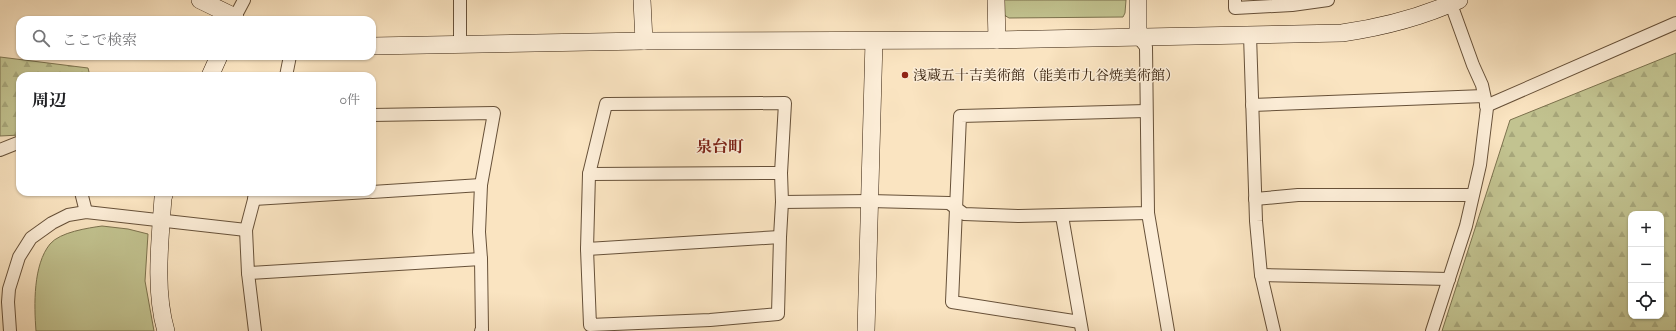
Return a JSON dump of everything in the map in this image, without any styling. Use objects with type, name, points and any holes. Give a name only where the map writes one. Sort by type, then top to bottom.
[{"type":"street","points":[[200,0],[232,16]]},
{"type":"street","points":[[239,16],[244,0]]},
{"type":"street","points":[[460,0],[460,45]]},
{"type":"street","points":[[642,0],[644,41]]},
{"type":"street","points":[[996,0],[997,40]]},
{"type":"street","points":[[1138,0],[1138,37],[1146,46],[1148,213],[1168,331]]},
{"type":"street","points":[[1235,0],[1235,8],[1292,5],[1328,0]]},
{"type":"street","points":[[376,46],[644,41],[997,40],[1342,33],[1365,30],[1414,18],[1455,2],[1473,65],[1482,85],[1485,101],[1480,165],[1466,226],[1432,331]]},
{"type":"street","points":[[1252,105],[1485,101],[1559,73],[1676,23]]},
{"type":"street","points":[[1250,35],[1256,221],[1261,275],[1274,331]]},
{"type":"street","points":[[866,331],[874,41]]},
{"type":"street","points":[[212,72],[217,60]]},
{"type":"street","points":[[287,72],[289,60]]},
{"type":"street","points":[[785,103],[781,172],[782,202],[778,314],[710,326],[590,325],[587,249],[590,174],[606,104],[785,103]]},
{"type":"street","points":[[1062,216],[1081,327],[952,302],[960,116],[1146,111]]},
{"type":"street","points":[[376,115],[494,113],[481,185],[479,232],[482,330],[480,331]]},
{"type":"street","points":[[0,150],[16,144]]},
{"type":"street","points":[[590,174],[781,172]]},
{"type":"street","points":[[376,192],[481,185]]},
{"type":"street","points":[[1255,199],[1298,195],[1472,195]]},
{"type":"street","points":[[82,196],[86,212]]},
{"type":"street","points":[[164,196],[159,276],[163,322],[166,331]]},
{"type":"street","points":[[255,196],[246,230],[248,273],[255,331]]},
{"type":"street","points":[[782,202],[870,201],[949,203],[964,214],[1018,216],[1148,213]]},
{"type":"street","points":[[10,331],[8,302],[9,289],[19,257],[31,238],[52,223],[68,215],[86,212],[246,230]]},
{"type":"street","points":[[587,249],[780,237]]},
{"type":"street","points":[[248,273],[481,259]]},
{"type":"street","points":[[1261,275],[1449,279]]},
{"type":"green space","points":[[1004,0],[1126,0],[1125,13],[1123,17],[1009,18],[1004,15]]},
{"type":"green space","points":[[1676,53],[1676,331],[1442,331],[1510,120]]},
{"type":"green space","points":[[0,57],[88,68],[89,72],[16,72],[16,135],[0,136]]},
{"type":"green space","points":[[102,226],[128,229],[148,234],[145,281],[154,331],[36,331],[36,286],[40,263],[44,253],[50,244],[60,236],[74,231]]},
{"type":"place","name":"浅蔵五十吉美術館（能美市九谷焼美術館）","points":[[905,75]]},
{"type":"district","name":"泉台町","points":[[720,146]]}]
